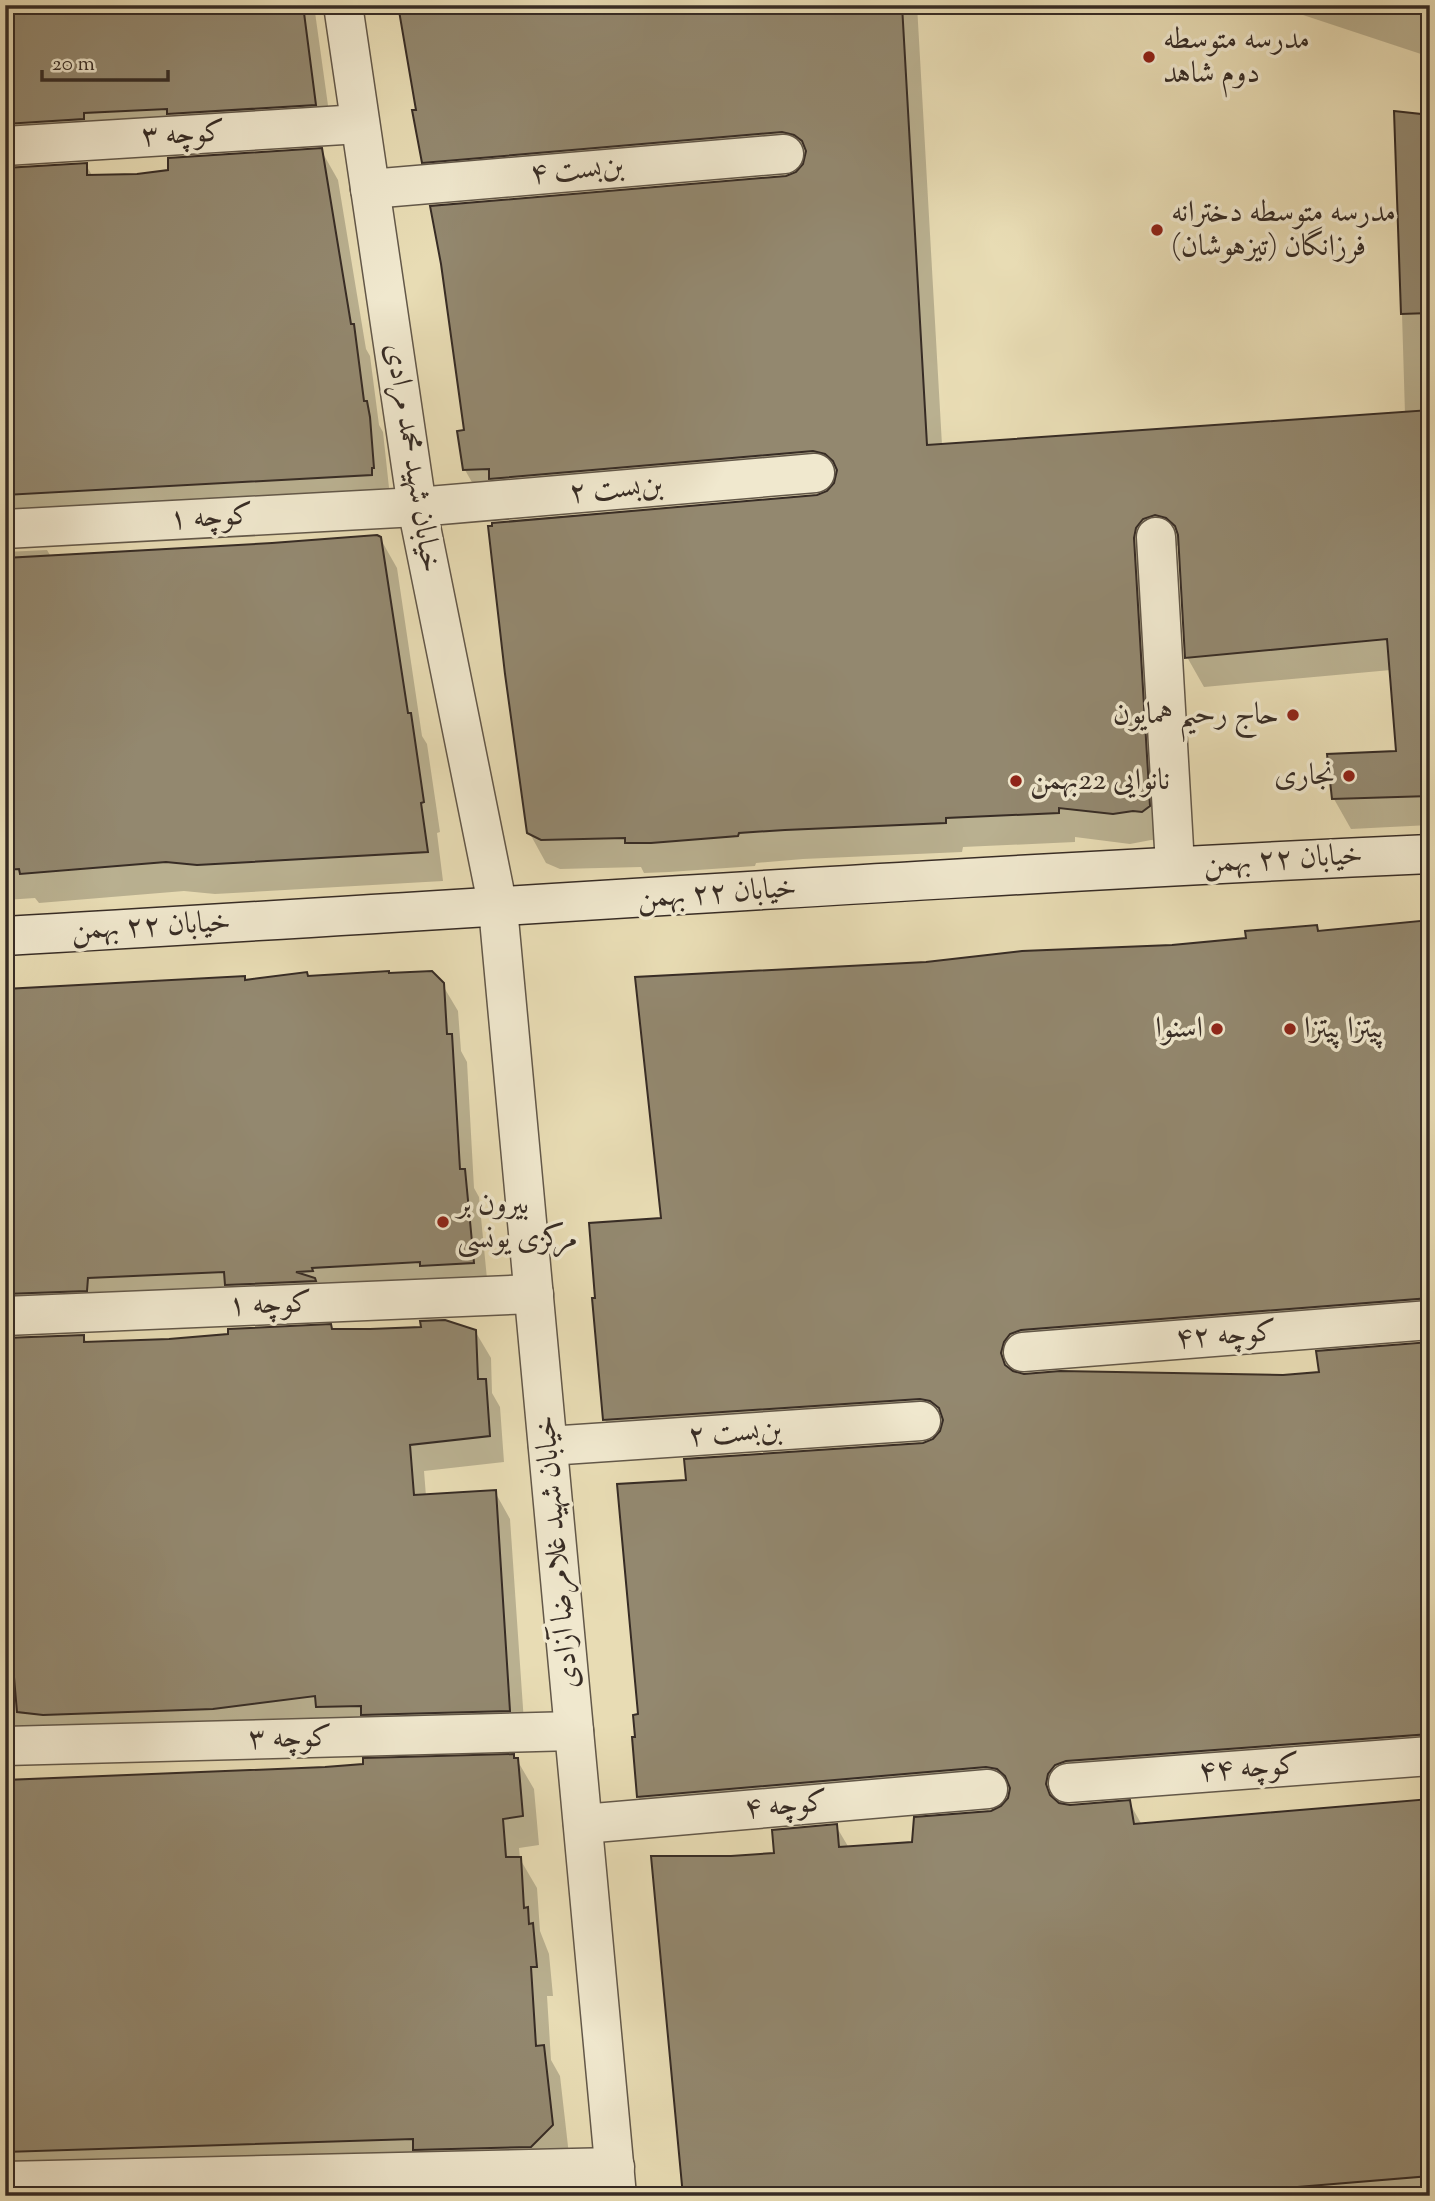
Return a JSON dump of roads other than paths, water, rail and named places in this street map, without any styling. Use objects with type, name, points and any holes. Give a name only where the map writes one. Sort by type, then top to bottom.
[{"type":"street","name":"خیابان شهید محمد مرادی","points":[[343,5],[417,507],[498,908]]},
{"type":"street","name":"کوچه ۳","points":[[5,146],[360,124]]},
{"type":"street","name":"بن‌بست ۴","points":[[370,189],[784,154]]},
{"type":"street","name":"بن‌بست ۲","points":[[417,507],[815,473]]},
{"type":"street","name":"کوچه ۱","points":[[5,529],[417,507]]},
{"type":"street","points":[[1156,537],[1175,865]]},
{"type":"street","name":"خیابان ۲۲ بهمن","points":[[5,936],[1175,865],[1430,853]]},
{"type":"street","name":"خیابان شهید غلامرضا آزادی","points":[[498,908],[616,2181]]},
{"type":"street","name":"کوچه ۱","points":[[5,1316],[534,1294]]},
{"type":"street","name":"کوچه ۴۲","points":[[1023,1352],[1430,1320]]},
{"type":"street","name":"بن‌بست ۲","points":[[548,1446],[921,1421]]},
{"type":"street","name":"کوچه ۳","points":[[6,1746],[574,1731]]},
{"type":"street","points":[[5,1733],[6,1746]]},
{"type":"street","name":"کوچه ۴۴","points":[[1068,1783],[1430,1756]]},
{"type":"street","name":"کوچه ۴","points":[[583,1824],[988,1789]]},
{"type":"street","points":[[5,2181],[616,2181]]},
{"type":"place","name":"مدرسه متوسطه دوم شاهد","points":[[1149,57]]},
{"type":"place","name":"مدرسه متوسطه دخترانه فرزانگان (تیزهوشان)","points":[[1157,230]]},
{"type":"place","name":"حاج رحیم همایون","points":[[1293,715]]},
{"type":"place","name":"نجاری","points":[[1349,776]]},
{"type":"place","name":"نانوایی 22بهمن","points":[[1016,781]]},
{"type":"place","name":"اسنوا","points":[[1217,1029]]},
{"type":"place","name":"پیتزا پیتزا","points":[[1290,1029]]},
{"type":"place","name":"بیرون بر مرکزی یونسی","points":[[443,1222]]}]
